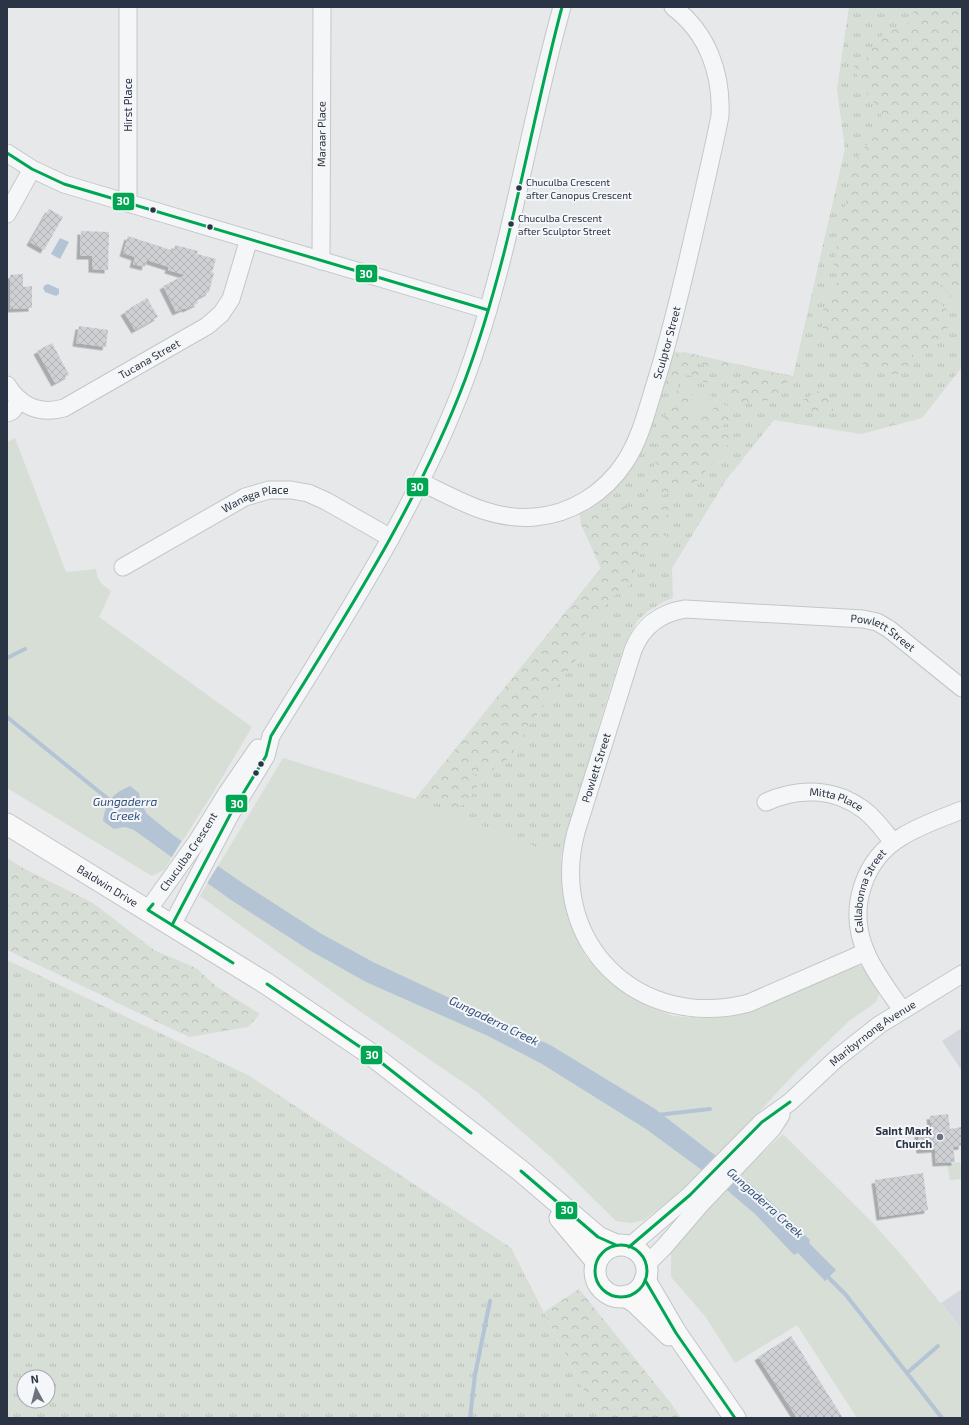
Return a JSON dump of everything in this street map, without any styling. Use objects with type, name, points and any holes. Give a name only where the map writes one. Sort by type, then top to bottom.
[{"type":"main road","name":"Baldwin Drive","points":[[7,824],[267,984],[369,1054],[520,1171],[598,1238],[623,1246]]},
{"type":"main road","name":"Baldwin Drive","points":[[520,1171],[596,1261]]},
{"type":"main road","points":[[645,1272],[640,1287],[634,1293],[626,1296],[609,1294],[604,1291],[596,1279],[596,1261],[601,1253],[608,1248],[623,1246],[637,1251],[643,1257],[645,1272],[676,1333],[735,1418]]},
{"type":"main road","points":[[626,1296],[636,1302],[697,1364]]},
{"type":"street","name":"Hirst Place","points":[[128,7],[128,203]]},
{"type":"street","name":"Maraar Place","points":[[321,261],[322,7]]},
{"type":"street","name":"Chuculba Crescent","points":[[172,925],[191,890],[205,844],[227,793],[257,749],[272,736],[391,538],[421,482],[454,408],[488,310],[506,243],[552,41],[562,7]]},
{"type":"street","name":"Sculptor Street","points":[[421,482],[482,511],[508,517],[535,517],[562,511],[586,500],[607,484],[631,451],[650,400],[673,322],[720,116],[720,89],[708,50],[694,28],[672,7]]},
{"type":"street","points":[[7,153],[32,169],[64,184],[488,310]]},
{"type":"street","points":[[7,214],[32,169]]},
{"type":"street","name":"Tucana Street","points":[[7,384],[13,394],[26,405],[41,410],[57,410],[64,408],[206,326],[221,314],[231,299],[249,239]]},
{"type":"street","points":[[7,413],[12,411],[20,400]]},
{"type":"street","name":"Wanaga Place","points":[[123,567],[245,497],[268,490],[291,490],[308,493],[326,501],[391,538]]},
{"type":"street","name":"Powlett Street","points":[[866,952],[749,1003],[707,1010],[686,1008],[665,1003],[639,992],[616,975],[596,954],[577,916],[571,888],[570,860],[576,832],[633,650],[641,634],[653,622],[668,613],[685,609],[863,620],[877,622],[889,629],[962,688]]},
{"type":"street","name":"Mitta Place","points":[[766,802],[788,794],[799,792],[811,791],[834,795],[865,810],[893,842]]},
{"type":"street","name":"Callabonna Street","points":[[902,1010],[866,952],[859,930],[858,920],[861,892],[871,867],[877,858],[893,842],[913,830],[962,810]]},
{"type":"street","name":"Chuculba Crescent","points":[[148,910],[173,876],[205,844]]},
{"type":"street","name":"Maribyrnong Avenue","points":[[645,1272],[664,1247],[695,1200],[745,1148],[772,1129],[790,1102],[836,1059],[879,1026],[902,1010],[962,974]]},
{"type":"street","name":"Maribyrnong Avenue","points":[[623,1246],[695,1200]]},
{"type":"shaded area","points":[[962,1028],[962,1071],[942,1041]]},
{"type":"shaded area","points":[[962,1289],[962,1330],[941,1303]]},
{"type":"green space","points":[[849,7],[962,7],[962,367],[922,418],[861,434],[774,420],[726,480],[672,568],[673,598],[648,611],[637,621],[624,646],[605,705],[561,857],[415,799],[601,568],[581,524],[579,510],[598,500],[673,351],[793,376],[845,149],[837,89]]},
{"type":"green space","points":[[935,7],[962,7],[962,297],[954,300],[941,284],[937,300],[947,310],[950,324],[937,344],[913,354],[914,365],[901,373],[890,374],[858,362],[835,348],[825,334],[822,319],[825,306],[840,276],[833,268],[853,165],[864,148],[883,128],[880,111],[860,85],[854,66],[865,61],[875,41],[891,28],[906,26],[915,10]]},
{"type":"green space","points":[[684,352],[793,377],[792,381],[783,383],[781,393],[771,400],[736,403],[730,399],[729,379],[742,380],[747,374],[713,368],[698,363],[687,363],[690,368],[706,369],[706,375],[699,376],[711,381],[706,383],[691,376],[685,375],[676,378],[679,386],[665,392],[661,387],[672,356]]},
{"type":"green space","points":[[688,389],[691,396],[688,401],[711,413],[715,403],[730,406],[733,416],[717,430],[728,434],[733,439],[698,480],[690,485],[660,496],[648,493],[645,486],[645,478],[652,469],[656,460],[658,437],[667,410],[675,391]]},
{"type":"green space","points":[[701,391],[710,395],[714,404],[710,413],[701,417],[692,413],[688,404],[692,395]]},
{"type":"green space","points":[[818,391],[827,393],[830,399],[828,406],[835,410],[829,414],[813,414],[802,411],[803,400]]},
{"type":"green space","points":[[15,438],[66,572],[96,569],[99,580],[111,591],[99,617],[252,727],[211,796],[164,870],[152,876],[7,788],[7,442]]},
{"type":"green space","points":[[647,502],[673,503],[670,512],[654,530],[667,537],[657,549],[640,554],[630,585],[610,599],[582,637],[588,644],[527,729],[510,757],[489,772],[470,772],[481,780],[467,803],[457,808],[416,798],[601,568],[581,524],[589,513],[626,505],[629,513],[636,506]]},
{"type":"green space","points":[[283,758],[415,799],[561,857],[563,895],[569,921],[585,956],[607,980],[639,1002],[673,1016],[699,1018],[730,1016],[758,1008],[851,966],[861,966],[864,969],[875,983],[879,995],[876,1002],[849,1021],[795,1073],[735,1138],[684,1189],[644,1220],[631,1223],[616,1221],[552,1158],[477,1092],[358,1010],[200,896]]},
{"type":"green space","points":[[7,858],[23,868],[93,903],[154,950],[196,968],[217,987],[260,1014],[248,1027],[189,1037],[7,950]]},
{"type":"green space","points":[[7,960],[248,1075],[511,1248],[598,1418],[7,1418]]},
{"type":"green space","points":[[783,1134],[872,1222],[905,1259],[962,1330],[962,1418],[857,1418],[797,1325],[735,1363],[705,1316],[671,1277],[671,1251],[705,1210]]},
{"type":"green space","points":[[960,1162],[962,1179],[950,1180],[947,1164]]},
{"type":"green space","points":[[579,1289],[670,1402],[681,1418],[598,1418],[544,1312]]},
{"type":"water","points":[[60,238],[69,242],[60,259],[51,254]]},
{"type":"water","points":[[48,284],[59,289],[59,294],[56,296],[45,292],[43,288]]},
{"type":"water","name":"Gungaderra Creek","points":[[130,786],[139,793],[141,803],[147,814],[173,835],[244,884],[320,933],[373,962],[552,1046],[655,1109],[729,1166],[771,1202],[810,1240],[809,1243],[836,1270],[825,1281],[798,1253],[794,1255],[755,1214],[714,1179],[646,1129],[542,1064],[488,1036],[366,982],[309,950],[231,900],[134,830],[125,827],[114,829],[103,821],[106,808],[114,795]]},
{"type":"pier","points":[[183,839],[219,864],[206,885],[170,860]]},
{"type":"building","points":[[49,209],[63,217],[44,250],[30,242]]},
{"type":"building","points":[[81,231],[109,232],[108,270],[92,269],[92,256],[80,256]]},
{"type":"building","points":[[128,236],[174,251],[175,245],[198,251],[197,254],[216,259],[212,272],[214,273],[209,292],[196,299],[198,303],[176,312],[163,286],[185,275],[168,270],[169,267],[147,260],[145,267],[133,264],[135,257],[123,253]]},
{"type":"building","points":[[23,274],[23,287],[32,286],[32,308],[10,309],[10,275]]},
{"type":"building","points":[[147,298],[158,317],[135,330],[124,312]]},
{"type":"building","points":[[79,326],[108,330],[106,347],[76,343]]},
{"type":"building","points":[[52,343],[69,375],[55,383],[37,351]]},
{"type":"building","name":"Saint Mark Church","points":[[948,1114],[950,1129],[962,1127],[962,1146],[953,1147],[955,1162],[936,1163],[935,1149],[920,1150],[918,1133],[932,1131],[930,1116]]},
{"type":"building","points":[[923,1173],[928,1210],[880,1217],[875,1180]]},
{"type":"building","points":[[791,1336],[843,1418],[797,1418],[758,1357]]},
{"type":"waterway","points":[[7,658],[25,649]]},
{"type":"waterway","name":"Gungaderra Creek","points":[[7,717],[113,803]]},
{"type":"waterway","points":[[657,1115],[710,1109]]},
{"type":"waterway","name":"Gungaderra Creek","points":[[825,1274],[846,1295],[942,1418]]},
{"type":"waterway","points":[[470,1418],[475,1375],[490,1301]]},
{"type":"waterway","points":[[907,1373],[938,1346]]},
{"type":"transit line","name":"30","points":[[172,925],[230,815],[266,756],[271,736],[377,562],[401,518],[446,427],[481,335],[507,242],[562,7]]},
{"type":"transit line","name":"30","points":[[7,153],[32,169],[64,184],[488,310]]},
{"type":"transit line","name":"30","points":[[153,904],[148,910],[233,963]]},
{"type":"transit line","name":"30","points":[[267,984],[369,1053],[471,1133]]},
{"type":"transit line","name":"30","points":[[629,1247],[690,1195],[762,1122],[790,1102]]},
{"type":"transit line","name":"30","points":[[521,1171],[598,1237],[616,1245]]},
{"type":"transit line","name":"30","points":[[621,1245],[631,1247],[639,1253],[645,1261],[647,1271],[645,1281],[639,1289],[631,1295],[621,1297],[611,1295],[603,1289],[597,1281],[595,1271],[597,1261],[603,1253],[611,1247],[621,1245]]},
{"type":"transit line","name":"30","points":[[645,1280],[676,1333],[735,1418]]},
{"type":"place","name":"Chuculba Crescent after Canopus Crescent","points":[[519,188]]},
{"type":"place","name":"Chuculba Crescent after Sculptor Street","points":[[511,224]]},
{"type":"place","name":"Saint Mark Church","points":[[940,1137]]}]
